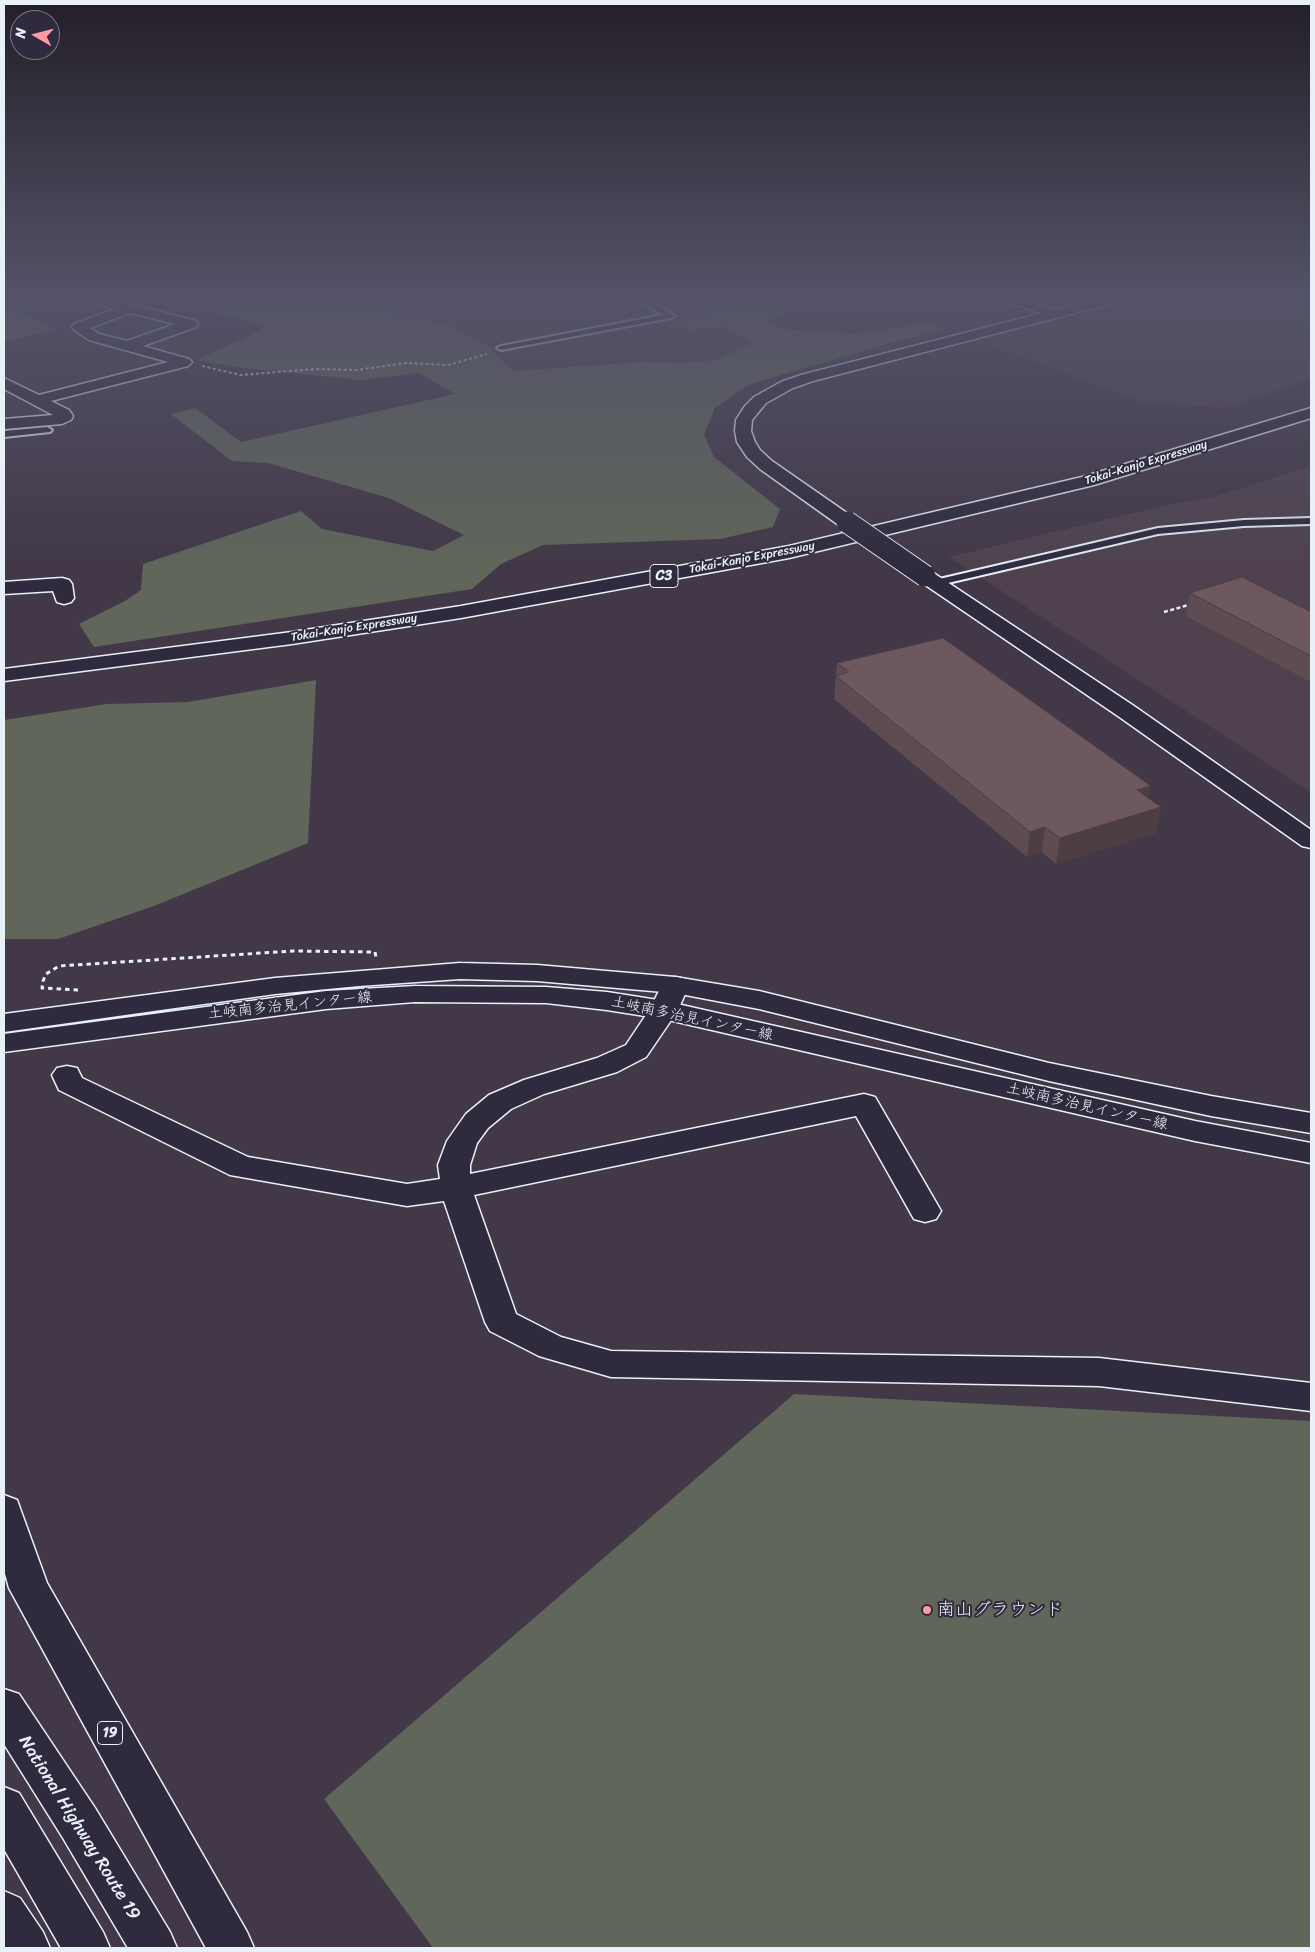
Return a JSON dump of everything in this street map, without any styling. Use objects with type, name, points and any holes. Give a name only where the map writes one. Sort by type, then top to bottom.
[{"type":"main road","points":[[4,424],[56,420],[65,416],[18,390]]},
{"type":"main road","points":[[19,406],[42,402],[84,390]]},
{"type":"main road","points":[[778,390],[760,400],[744,420],[743,431],[746,442],[753,453],[766,465],[1311,841]]},
{"type":"main road","name":"Tokai-Kanjo Expressway","points":[[4,675],[292,638],[433,616],[780,553],[925,522],[1060,489],[1311,413]]},
{"type":"main road","name":"Tokai-Kanjo Expressway","points":[[4,692],[445,630],[719,581],[1049,507],[1232,456],[1311,431]]},
{"type":"main road","points":[[4,588],[62,584],[64,598]]},
{"type":"main road","name":"土岐南多治見インター線","points":[[4,1023],[275,986],[460,971],[538,973],[670,997],[1186,1129],[1311,1153]]},
{"type":"main road","name":"土岐南多治見インター線","points":[[4,1043],[326,1000],[415,994],[546,995],[607,1001],[670,997],[760,1000],[1049,1072],[1210,1106],[1311,1124]]},
{"type":"main road","points":[[670,997],[636,1051],[606,1065],[534,1087],[500,1102],[477,1122],[462,1141],[454,1165],[456,1188],[502,1322],[551,1347],[611,1364],[1099,1372],[1311,1397]]},
{"type":"main road","points":[[67,1075],[69,1083],[241,1167],[406,1195],[456,1188],[864,1104],[925,1211]]},
{"type":"main road","name":"19","points":[[4,1510],[29,1588],[230,1948]]},
{"type":"main road","name":"National Highway Route 19","points":[[4,1708],[79,1823],[154,1948]]},
{"type":"main road","points":[[4,1808],[87,1948]]},
{"type":"main road","points":[[4,1914],[27,1948]]},
{"type":"lane","points":[[4,434],[48,430]]},
{"type":"lane","points":[[930,579],[1158,531],[1244,523],[1311,521]]},
{"type":"path","points":[[1164,612],[1200,601]]},
{"type":"path","points":[[42,988],[46,974],[59,966],[293,951],[374,952],[378,962]]},
{"type":"shaded area","points":[[1109,390],[1278,390],[1225,408],[1138,401]]},
{"type":"shaded area","points":[[1311,466],[1311,792],[949,557],[1171,504],[1217,496]]},
{"type":"green space","points":[[448,390],[741,390],[715,408],[704,435],[714,457],[780,509],[773,527],[720,539],[543,545],[501,564],[472,589],[94,647],[79,624],[125,601],[141,590],[143,564],[301,511],[322,529],[433,551],[464,535],[389,498],[268,463],[232,461],[171,414],[195,408],[241,442],[455,394]]},
{"type":"green space","points":[[316,680],[308,843],[154,906],[58,939],[4,939],[4,720],[107,704],[188,702]]},
{"type":"green space","name":"南山グラウンド","points":[[794,1394],[1311,1421],[1311,1948],[433,1948],[324,1799]]},
{"type":"building","points":[[1242,577],[1311,612],[1311,656],[1190,593]]},
{"type":"building","points":[[943,638],[1151,786],[1137,790],[1161,807],[1060,838],[1045,827],[1030,832],[836,676],[849,672],[837,663]]},
{"type":"place","name":"南山グラウンド","points":[[927,1610]]}]
